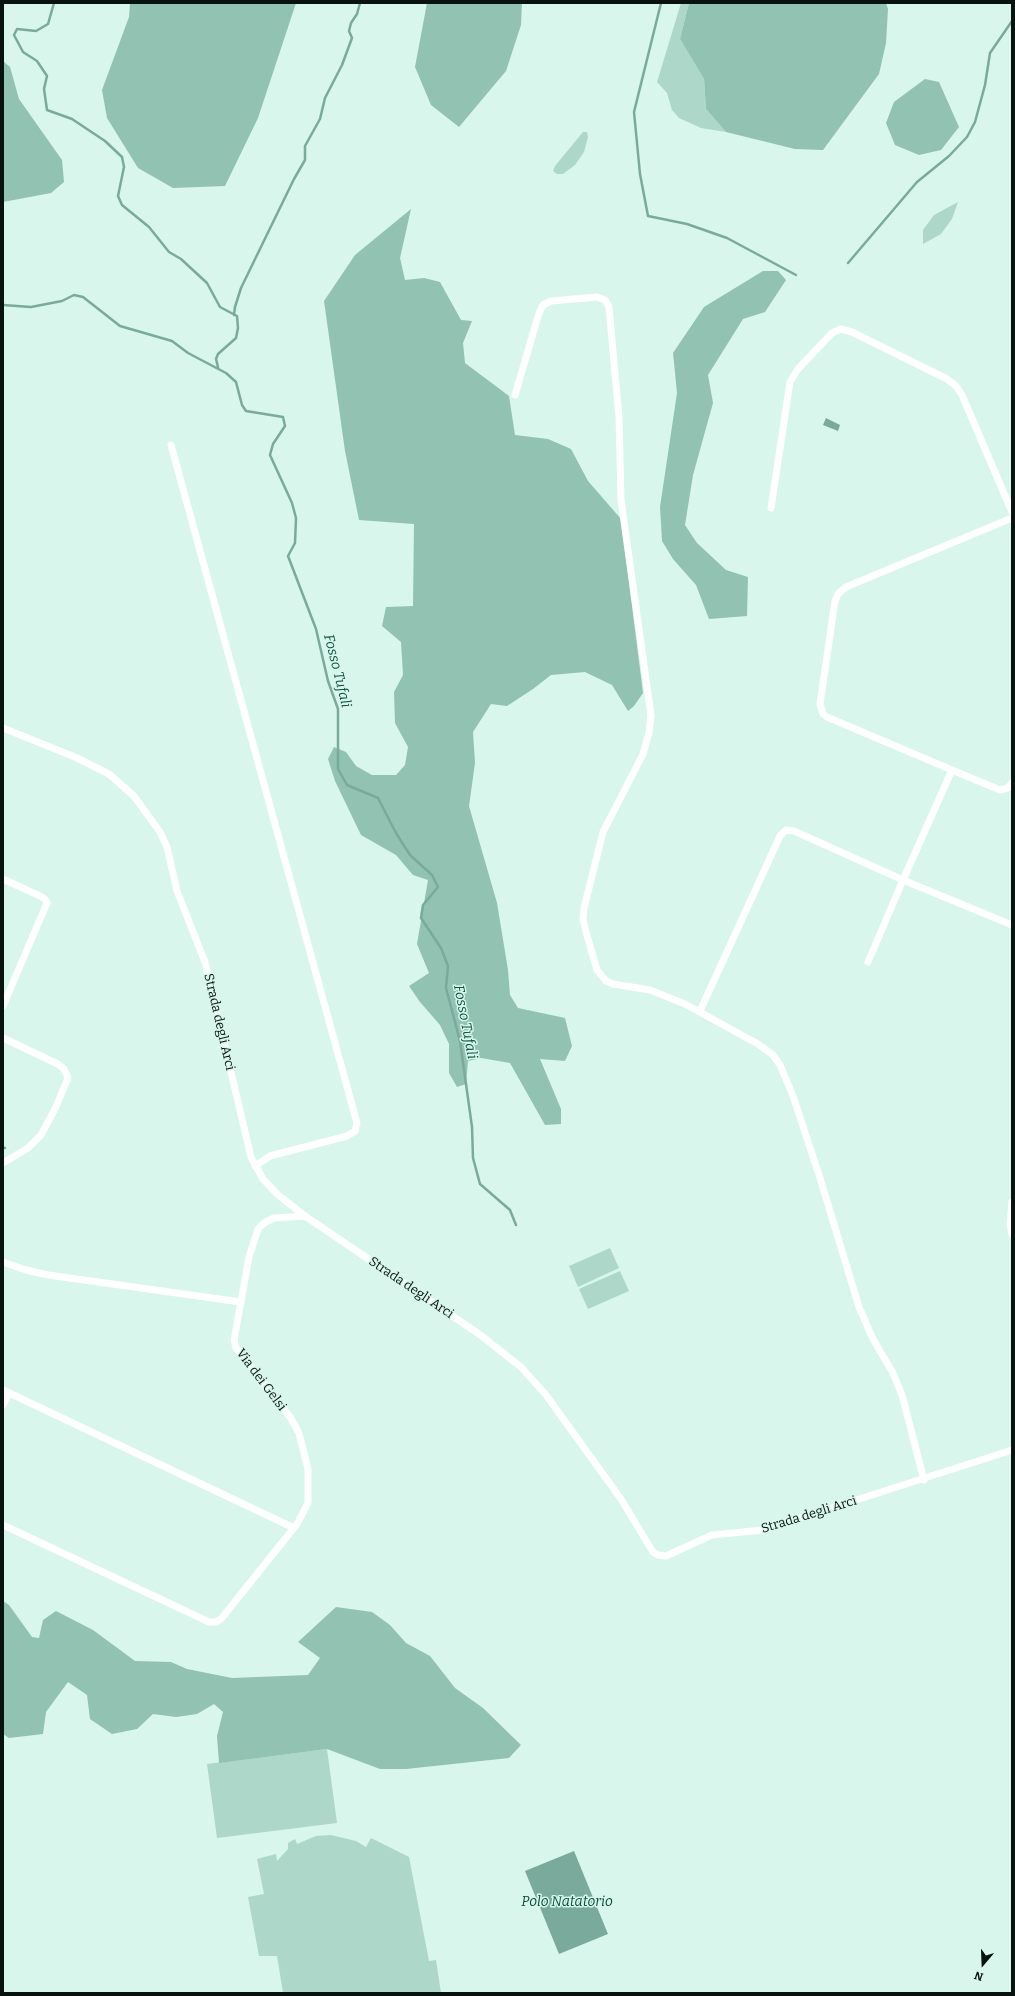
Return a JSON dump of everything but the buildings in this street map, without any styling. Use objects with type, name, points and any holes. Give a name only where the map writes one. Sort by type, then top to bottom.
[{"type":"street","points":[[515,394],[539,313],[543,305],[551,301],[597,297],[605,300],[609,307],[619,423],[620,496],[651,715],[649,733],[644,750],[603,832],[584,908],[584,922],[597,970],[603,979],[612,984],[657,992],[700,1011],[764,1048],[775,1058],[784,1072],[820,1178],[859,1307],[873,1339],[893,1373],[902,1395],[924,1480]]},
{"type":"street","points":[[771,508],[790,382],[798,369],[832,333],[841,329],[852,332],[947,379],[956,386],[962,395],[1012,512]]},
{"type":"street","points":[[171,445],[357,1123],[354,1131],[348,1136],[270,1156],[254,1166]]},
{"type":"street","points":[[1012,518],[846,587],[838,594],[835,601],[820,704],[821,712],[827,717],[1000,790],[1008,788],[1012,783]]},
{"type":"street","name":"Strada degli Arci","points":[[3,728],[71,755],[109,774],[134,796],[160,832],[167,846],[177,891],[208,971],[254,1166],[274,1191],[305,1216],[479,1334],[521,1367],[537,1384],[556,1409],[621,1499],[652,1551],[658,1555],[672,1554],[712,1535],[760,1531],[924,1480],[1012,1450]]},
{"type":"street","points":[[868,962],[952,770]]},
{"type":"street","points":[[700,1011],[780,836],[784,832],[794,832],[1012,926]]},
{"type":"street","points":[[3,879],[40,896],[45,899],[47,903],[3,1006]]},
{"type":"street","points":[[3,1038],[58,1064],[64,1069],[68,1078],[55,1109],[41,1135],[28,1148],[3,1163]]},
{"type":"street","points":[[1012,1202],[1010,1224],[1012,1234]]},
{"type":"street","name":"Via dei Gelsi","points":[[3,1525],[214,1622],[221,1619],[303,1516],[309,1498],[309,1475],[301,1437],[293,1421],[235,1345],[234,1337],[242,1302],[251,1249],[260,1227],[274,1218],[305,1216]]},
{"type":"street","points":[[3,1262],[26,1270],[48,1275],[242,1302]]},
{"type":"street","points":[[3,1405],[6,1392],[294,1528]]},
{"type":"shaded area","points":[[130,3],[296,3],[258,118],[225,186],[173,188],[138,168],[107,118],[102,90],[129,17]]},
{"type":"shaded area","points":[[427,3],[522,3],[521,25],[506,71],[459,127],[431,105],[415,67]]},
{"type":"shaded area","points":[[681,3],[689,3],[680,39],[704,79],[706,109],[726,132],[701,128],[679,118],[672,110],[667,93],[657,82]]},
{"type":"shaded area","points":[[689,3],[886,3],[888,9],[886,43],[879,74],[823,150],[795,149],[726,132],[706,109],[704,79],[680,39]]},
{"type":"shaded area","points":[[3,61],[10,67],[19,99],[62,160],[64,182],[51,193],[3,202]]},
{"type":"shaded area","points":[[925,79],[939,82],[959,127],[941,150],[919,155],[895,145],[886,123],[894,102]]},
{"type":"shaded area","points":[[583,132],[587,132],[588,137],[584,152],[575,165],[563,174],[557,174],[553,171],[555,166]]},
{"type":"shaded area","points":[[958,202],[952,219],[941,234],[923,244],[923,230],[934,215]]},
{"type":"shaded area","points":[[411,209],[400,258],[405,280],[424,278],[440,282],[461,320],[472,321],[463,343],[465,363],[509,396],[515,435],[548,439],[571,449],[588,481],[621,519],[643,693],[634,706],[628,711],[612,685],[585,672],[551,675],[507,706],[491,704],[473,732],[475,763],[469,806],[497,903],[508,970],[510,995],[518,1008],[565,1018],[572,1046],[565,1061],[540,1059],[561,1109],[561,1124],[545,1125],[510,1063],[481,1058],[468,1061],[466,1084],[457,1087],[449,1073],[449,1044],[440,1025],[420,1002],[409,986],[429,973],[417,944],[428,880],[413,875],[396,855],[361,835],[335,781],[328,759],[334,747],[346,752],[356,766],[372,775],[396,775],[405,765],[408,747],[395,723],[394,692],[403,675],[401,642],[382,626],[386,607],[413,606],[414,524],[359,520],[345,451],[324,301],[355,255]]},
{"type":"shaded area","points":[[763,271],[778,271],[786,280],[765,312],[743,319],[708,375],[713,403],[693,475],[685,525],[697,543],[726,570],[748,577],[747,616],[709,619],[696,585],[673,559],[662,541],[660,507],[677,393],[673,353],[704,307]]},
{"type":"shaded area","points":[[610,1248],[619,1268],[578,1287],[569,1266]]},
{"type":"shaded area","points":[[620,1271],[629,1291],[588,1309],[579,1289]]},
{"type":"shaded area","points":[[3,1601],[9,1605],[32,1637],[39,1638],[43,1620],[56,1611],[93,1630],[135,1661],[171,1662],[187,1669],[232,1678],[308,1675],[320,1658],[298,1642],[336,1607],[372,1612],[390,1625],[406,1643],[430,1656],[455,1688],[483,1708],[521,1745],[509,1758],[406,1769],[380,1769],[327,1749],[219,1763],[217,1736],[223,1712],[214,1704],[197,1714],[176,1717],[153,1714],[137,1729],[112,1734],[90,1719],[87,1695],[68,1682],[46,1712],[43,1734],[9,1738],[3,1734]]},
{"type":"shaded area","points":[[327,1749],[337,1823],[217,1838],[207,1764]]},
{"type":"shaded area","points":[[331,1835],[356,1841],[366,1847],[371,1838],[409,1857],[429,1961],[436,1960],[441,1993],[283,1993],[277,1956],[259,1956],[248,1897],[264,1894],[257,1859],[276,1854],[277,1861],[288,1849],[288,1843],[295,1839],[297,1844],[316,1836]]},
{"type":"water","points":[[826,418],[840,425],[838,431],[823,425]]},
{"type":"water","name":"Polo Natatorio","points":[[574,1851],[608,1934],[559,1954],[525,1871]]},
{"type":"waterway","points":[[54,3],[48,24],[36,31],[17,29],[14,35],[23,52],[37,61],[47,76],[44,89],[47,110],[72,119],[105,141],[122,157],[124,167],[118,196],[122,205],[149,227],[169,252],[181,259],[207,283],[220,307],[237,316],[238,328],[236,338],[218,354],[216,359],[218,367]]},
{"type":"waterway","points":[[234,315],[241,288],[294,179],[305,160],[305,146],[320,119],[325,98],[342,65],[352,38],[349,31],[351,23],[357,14],[360,3]]},
{"type":"waterway","points":[[661,3],[634,112],[640,174],[648,216],[687,224],[727,238],[796,275]]},
{"type":"waterway","points":[[848,263],[917,182],[949,156],[967,137],[975,122],[985,85],[990,53],[1012,21]]},
{"type":"waterway","name":"Fosso Tufali","points":[[3,305],[31,307],[62,301],[74,295],[83,297],[120,326],[172,341],[188,353],[226,373],[236,382],[242,405],[246,411],[283,417],[285,426],[273,444],[270,455],[292,503],[296,518],[295,543],[288,556],[316,629],[328,681],[338,709],[338,769],[347,785],[378,798],[396,833],[410,855],[432,875],[438,887],[423,905],[421,918],[441,948],[448,966],[446,988],[460,1041],[472,1127],[473,1158],[480,1184],[510,1210],[516,1225]]}]
